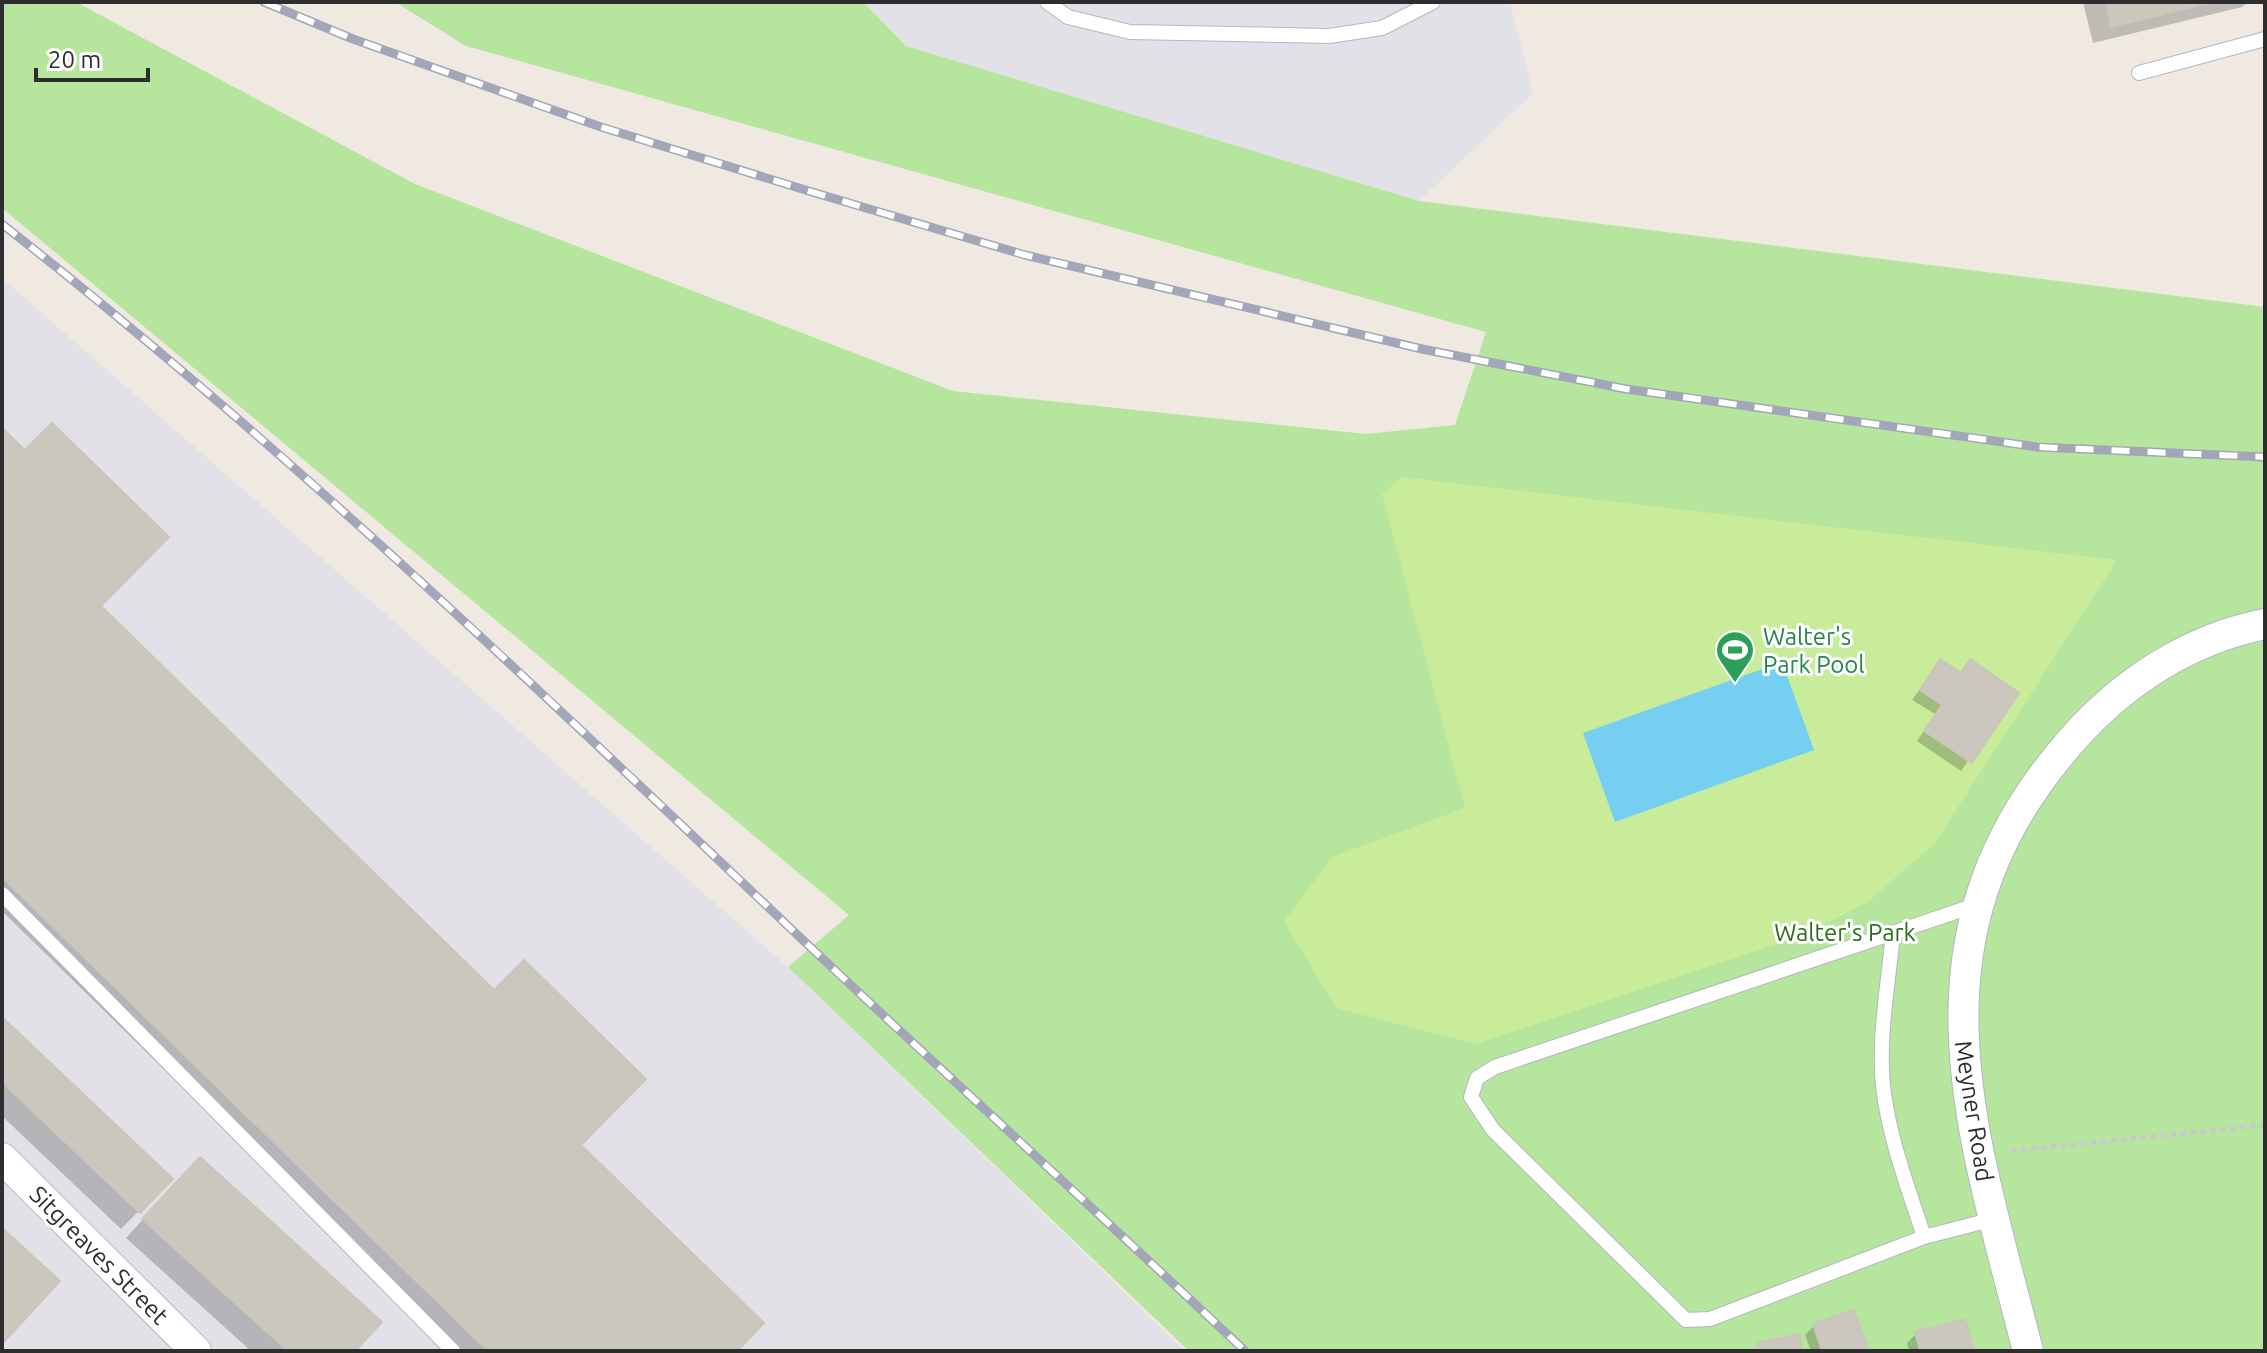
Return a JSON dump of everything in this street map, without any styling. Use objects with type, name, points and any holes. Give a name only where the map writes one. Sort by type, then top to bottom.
[{"type":"street","name":"Meyner Road","points":[[2028,1351],[1978,1155],[1961,1036],[1962,997],[1976,905],[2016,818],[2050,765],[2087,724],[2132,683],[2166,660],[2201,643],[2265,624]]},
{"type":"street","name":"Sitgreaves Street","points":[[2,1158],[196,1351]]},
{"type":"lane","points":[[1047,2],[1068,17],[1130,32],[1329,36],[1382,28],[1433,2]]},
{"type":"lane","points":[[2139,73],[2265,39]]},
{"type":"lane","points":[[2,894],[453,1351]]},
{"type":"lane","points":[[1976,905],[1495,1067],[1477,1078],[1471,1097],[1493,1130],[1686,1320],[1710,1319],[1924,1237],[1994,1219]]},
{"type":"lane","points":[[1893,934],[1882,1037],[1883,1091],[1892,1136],[1924,1237]]},
{"type":"path","points":[[1978,1155],[2265,1125]]},
{"type":"shaded area","points":[[863,2],[1510,2],[1533,93],[1419,201],[906,46]]},
{"type":"shaded area","points":[[2,278],[788,967],[1185,1351],[2,1351]]},
{"type":"green space","name":"Walter's Park","points":[[2,2],[76,2],[415,184],[953,391],[1366,434],[1455,425],[1486,332],[466,46],[395,2],[863,2],[906,46],[1419,201],[2265,307],[2265,1351],[1189,1351],[788,967],[849,915],[2,208]]},
{"type":"green space","name":"Walter's Park Pool","points":[[1402,477],[2117,560],[1935,843],[1869,901],[1802,936],[1475,1044],[1336,1008],[1284,921],[1332,857],[1465,808],[1382,494]]},
{"type":"water","points":[[1782,662],[1814,750],[1615,822],[1583,733]]},
{"type":"building","points":[[2105,2],[2213,2],[2111,27]]},
{"type":"building","points":[[52,423],[169,537],[101,606],[494,990],[524,960],[646,1079],[581,1145],[764,1323],[737,1351],[488,1351],[2,877],[2,428],[25,450]]},
{"type":"building","points":[[1940,659],[1961,673],[1970,659],[2019,693],[1972,763],[1924,731],[1942,705],[1920,690]]},
{"type":"building","points":[[2,1017],[173,1179],[140,1213],[2,1082]]},
{"type":"building","points":[[200,1157],[382,1322],[355,1351],[288,1351],[142,1219]]},
{"type":"building","points":[[2,1228],[60,1281],[2,1344]]},
{"type":"building","points":[[1854,1310],[1869,1351],[1822,1351],[1813,1324]]},
{"type":"building","points":[[1965,1319],[1974,1351],[1920,1351],[1915,1332]]},
{"type":"building","points":[[1799,1334],[1803,1351],[1759,1351],[1757,1343]]},
{"type":"railway","points":[[264,2],[353,39],[601,127],[812,192],[1025,255],[1422,349],[1626,389],[2037,447],[2265,457]]},
{"type":"railway","points":[[2,224],[206,391],[403,566],[1245,1351]]},
{"type":"place","name":"Walter's Park Pool","points":[[1735,684]]}]
